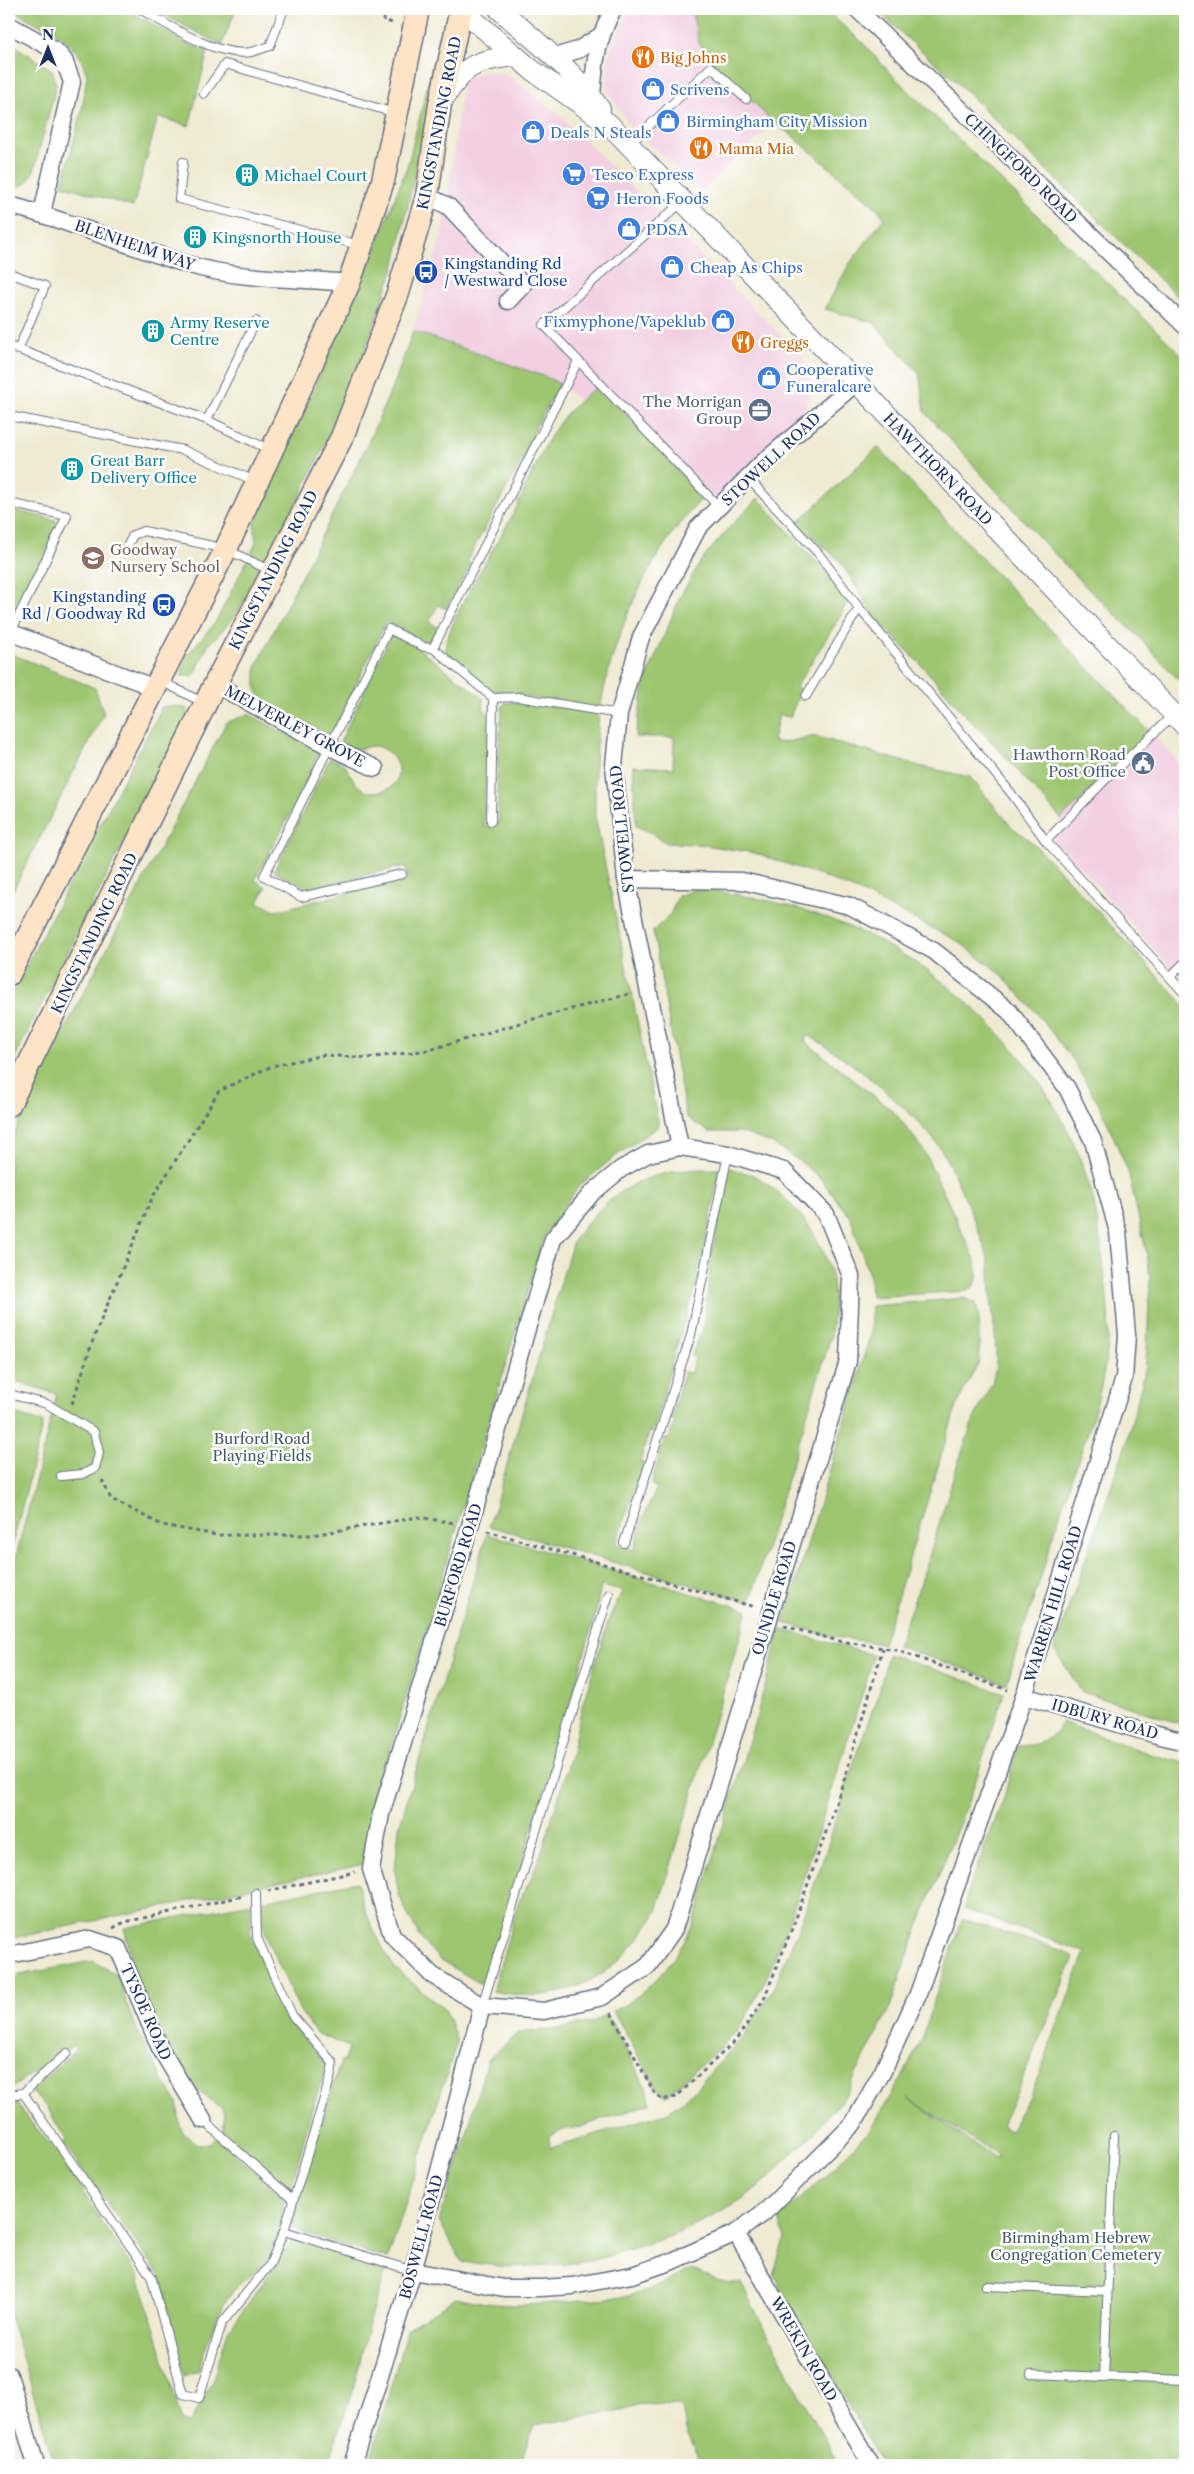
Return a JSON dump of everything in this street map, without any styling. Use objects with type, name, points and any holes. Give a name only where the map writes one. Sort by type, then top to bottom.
[{"type":"main road","points":[[9,974],[226,549],[348,283],[383,181],[418,9]]},
{"type":"main road","name":"KINGSTANDING ROAD","points":[[9,1105],[210,694],[342,437],[398,293],[427,196],[440,104],[461,9]]},
{"type":"street","name":"HAWTHORN ROAD","points":[[461,9],[516,56],[586,100]]},
{"type":"street","name":"HAWTHORN ROAD","points":[[499,9],[554,57],[586,100],[1180,720]]},
{"type":"street","points":[[586,100],[600,36],[613,9]]},
{"type":"street","name":"CHINGFORD ROAD","points":[[857,9],[1185,326]]},
{"type":"street","points":[[9,26],[56,51],[64,60],[72,82],[42,214]]},
{"type":"street","points":[[554,57],[578,50],[600,36]]},
{"type":"street","points":[[440,104],[466,69],[481,61],[516,56]]},
{"type":"street","points":[[427,196],[448,206],[523,284],[508,301]]},
{"type":"street","name":"BLENHEIM WAY","points":[[9,205],[42,214],[191,266],[269,279],[348,283]]},
{"type":"street","name":"STOWELL ROAD","points":[[680,1147],[626,879],[614,766],[619,714],[641,637],[698,528],[748,478],[856,383]]},
{"type":"street","points":[[9,633],[158,685]]},
{"type":"street","name":"MELVERLEY GROVE","points":[[210,694],[375,768]]},
{"type":"street","name":"WARREN HILL ROAD","points":[[413,2271],[504,2288],[572,2286],[632,2275],[670,2262],[736,2233],[768,2208],[853,2124],[883,2071],[918,1994],[1024,1696],[1124,1378],[1127,1335],[1118,1232],[1093,1141],[1067,1088],[1009,1011],[934,951],[850,906],[742,881],[626,879]]},
{"type":"street","name":"OUNDLE ROAD","points":[[482,2006],[544,2011],[602,1997],[648,1966],[674,1929],[768,1616],[848,1361],[851,1276],[826,1214],[784,1171],[728,1154],[680,1147]]},
{"type":"street","name":"BURFORD ROAD","points":[[482,2006],[432,1974],[392,1935],[371,1869],[381,1814],[470,1526],[554,1239],[592,1193],[621,1168],[648,1154],[680,1147]]},
{"type":"street","name":"IDBURY ROAD","points":[[1024,1696],[1185,1742]]},
{"type":"street","name":"TYSOE ROAD","points":[[9,1956],[90,1939],[118,1948],[160,2048],[203,2120]]},
{"type":"street","name":"BOSWELL ROAD","points":[[352,2465],[413,2271],[482,2006]]},
{"type":"street","name":"WREKIN ROAD","points":[[736,2233],[871,2465]]},
{"type":"street","points":[[9,2375],[36,2465]]},
{"type":"lane","points":[[140,9],[204,42],[229,51],[250,52],[270,46],[284,9]]},
{"type":"lane","points":[[204,94],[225,64],[397,114]]},
{"type":"lane","points":[[630,144],[711,67],[746,99]]},
{"type":"lane","points":[[183,162],[179,199],[361,245]]},
{"type":"lane","points":[[683,201],[544,325],[720,507]]},
{"type":"lane","points":[[9,273],[45,286],[18,350]]},
{"type":"lane","points":[[207,420],[256,321]]},
{"type":"lane","points":[[9,346],[207,420],[271,451]]},
{"type":"lane","points":[[433,648],[578,360]]},
{"type":"lane","points":[[9,416],[176,448],[257,482]]},
{"type":"lane","points":[[748,478],[818,553],[859,608],[1011,793],[1046,841],[1185,994]]},
{"type":"lane","points":[[9,503],[67,516],[9,633]]},
{"type":"lane","points":[[125,551],[133,535],[144,531],[226,549],[273,571]]},
{"type":"lane","points":[[806,696],[859,608]]},
{"type":"lane","points":[[402,874],[301,897],[264,876],[389,629],[424,647],[433,648],[493,698],[518,697],[619,714]]},
{"type":"lane","points":[[158,685],[210,694]]},
{"type":"lane","points":[[491,820],[493,698]]},
{"type":"lane","points":[[1046,841],[1110,775],[1180,720]]},
{"type":"lane","points":[[1170,977],[1185,962]]},
{"type":"lane","points":[[624,1543],[692,1335],[728,1154]]},
{"type":"lane","points":[[9,1394],[48,1404],[94,1432],[100,1453],[95,1468],[83,1474],[61,1476]]},
{"type":"lane","points":[[482,2006],[609,1594]]},
{"type":"lane","points":[[23,2093],[151,2276],[183,2394],[199,2398],[222,2322],[270,2264],[284,2231],[333,2064],[292,2015],[257,1938],[256,1893]]},
{"type":"lane","points":[[9,2095],[23,2093],[67,2053]]},
{"type":"lane","points":[[203,2120],[292,2199]]},
{"type":"lane","points":[[1104,2377],[1114,2136]]},
{"type":"lane","points":[[284,2231],[413,2271]]},
{"type":"lane","points":[[986,2286],[1107,2291]]},
{"type":"lane","points":[[1031,2374],[1185,2380]]},
{"type":"path","points":[[384,9],[384,21]]},
{"type":"path","points":[[67,1416],[94,1337],[152,1198],[219,1091],[272,1066],[324,1054],[368,1058],[429,1050],[537,1018],[648,989]]},
{"type":"path","points":[[95,1468],[111,1499],[162,1525],[216,1535],[312,1535],[418,1516],[470,1526],[768,1616],[839,1642],[896,1650],[1024,1696]]},
{"type":"path","points":[[602,1997],[655,2094],[662,2100],[676,2097],[736,2040],[764,1999],[795,1921],[844,1780],[883,1648]]},
{"type":"path","points":[[90,1939],[125,1922],[371,1869]]},
{"type":"shaded area","points":[[630,9],[691,9],[699,43],[711,60],[746,99],[756,104],[774,123],[701,192],[630,126],[606,89],[610,49]]},
{"type":"shaded area","points":[[485,72],[504,73],[556,112],[804,358],[812,387],[805,411],[740,479],[719,496],[703,497],[598,385],[580,401],[560,384],[546,377],[413,331],[443,231],[463,79]]},
{"type":"shaded area","points":[[1151,733],[1185,769],[1185,985],[1100,888],[1054,841],[1061,819]]},
{"type":"green space","points":[[10,9],[126,9],[187,44],[208,51],[189,126],[158,117],[133,207],[62,185],[82,110],[87,75],[80,56],[62,37]]},
{"type":"green space","points":[[152,9],[236,9],[222,45]]},
{"type":"green space","points":[[691,9],[824,9],[862,42],[890,73],[1185,358],[1185,687],[1138,636],[1083,584],[925,412],[919,373],[874,323],[825,309],[848,266],[884,218],[878,209],[795,138],[766,116],[756,104],[746,99],[711,67],[711,60],[699,43]]},
{"type":"green space","points":[[877,9],[1185,9],[1185,304],[962,87]]},
{"type":"green space","points":[[9,42],[52,70],[56,86],[34,171],[27,183],[9,190]]},
{"type":"green space","points":[[434,59],[439,64],[394,268],[348,398],[272,553],[233,619],[208,645],[194,676],[181,676],[187,655],[215,623],[256,543],[254,524],[376,247],[408,164]]},
{"type":"green space","points":[[413,331],[546,377],[560,384],[537,424],[522,460],[467,561],[471,564],[446,609],[438,605],[429,622],[439,628],[433,640],[424,642],[386,622],[331,736],[261,701],[256,688],[256,667],[366,447],[396,379]]},
{"type":"green space","points":[[598,385],[703,497],[668,540],[641,585],[620,634],[605,684],[600,709],[485,688],[445,654],[447,640],[462,604],[513,514],[546,444],[568,412]]},
{"type":"green space","points":[[878,447],[986,563],[1151,733],[1061,819],[926,670],[875,618],[840,561],[797,523]]},
{"type":"green space","points":[[758,498],[849,597],[841,615],[796,687],[801,690],[790,717],[779,715],[773,741],[783,743],[814,736],[919,766],[970,777],[1012,827],[1033,843],[1185,1006],[1185,1725],[1082,1692],[1054,1649],[1127,1441],[1145,1371],[1150,1280],[1148,1259],[1128,1171],[1102,1110],[1073,1060],[1039,1016],[1001,974],[958,941],[862,893],[822,876],[755,853],[698,844],[666,843],[652,833],[636,826],[633,766],[673,768],[674,737],[635,737],[645,682],[680,597],[701,561]]},
{"type":"green space","points":[[9,509],[56,520],[55,535],[16,614],[9,611]]},
{"type":"green space","name":"Burford Road Playing Fields","points":[[391,635],[414,645],[483,698],[483,708],[489,716],[484,827],[499,822],[497,780],[502,706],[505,703],[517,702],[599,713],[595,762],[595,816],[659,1126],[613,1158],[579,1186],[544,1236],[371,1814],[364,1864],[9,1939],[9,1585],[57,1394],[9,1379],[9,1144],[52,1053],[226,723],[248,714],[320,751],[306,784],[255,880],[266,887],[258,902],[275,911],[408,878],[405,866],[306,889],[274,871],[330,758],[345,765],[356,784],[367,792],[386,790],[395,783],[398,777],[397,765],[385,750],[373,746],[356,749],[340,742]]},
{"type":"green space","points":[[9,653],[95,688],[104,713],[9,898]]},
{"type":"green space","points":[[162,707],[186,708],[188,715],[9,1069],[9,998]]},
{"type":"green space","points":[[696,889],[742,895],[785,905],[827,918],[866,935],[904,955],[939,979],[973,1008],[1006,1041],[1042,1087],[1072,1138],[1089,1185],[1097,1218],[1107,1301],[1108,1340],[1106,1358],[1094,1411],[1007,1684],[897,1646],[922,1579],[957,1466],[973,1421],[992,1383],[996,1367],[990,1268],[987,1254],[975,1223],[945,1157],[929,1133],[879,1086],[841,1057],[807,1035],[805,1041],[894,1112],[924,1151],[976,1262],[976,1282],[968,1291],[871,1297],[870,1278],[851,1219],[821,1179],[797,1159],[771,1143],[739,1132],[709,1132],[686,1117],[653,931],[671,913],[678,896]]},
{"type":"green space","points":[[729,1168],[755,1176],[768,1184],[802,1216],[819,1243],[825,1257],[832,1279],[833,1295],[831,1336],[750,1602],[489,1526],[573,1241],[604,1206],[636,1183],[654,1176],[673,1172],[695,1169],[720,1169],[703,1257],[697,1273],[700,1274],[674,1354],[653,1433],[649,1432],[640,1462],[644,1463],[616,1544],[634,1550],[642,1520],[657,1487],[651,1485],[665,1438],[669,1439],[675,1421],[671,1419],[684,1372],[691,1373],[695,1357],[691,1356],[704,1326],[711,1258]]},
{"type":"green space","points":[[964,1298],[976,1303],[979,1319],[979,1363],[955,1411],[883,1644],[834,1637],[784,1623],[870,1335],[871,1306]]},
{"type":"green space","points":[[9,1413],[43,1422],[9,1560]]},
{"type":"green space","points":[[487,1534],[748,1610],[657,1911],[643,1933],[627,1952],[609,1968],[589,1981],[568,1990],[544,1995],[520,1995],[493,1991],[518,1903],[530,1881],[542,1851],[571,1756],[582,1706],[609,1619],[622,1591],[601,1586],[595,1616],[557,1749],[485,1986],[440,1960],[422,1940],[399,1895],[395,1871],[399,1827]]},
{"type":"green space","points":[[780,1629],[873,1655],[869,1673],[795,1905],[767,1977],[746,2017],[731,2038],[666,2096],[657,2089],[613,2011],[639,1995],[661,1974],[671,1962],[694,1922],[758,1711]]},
{"type":"green space","points":[[888,1654],[1004,1693],[972,1792],[916,1932],[890,2007],[845,2096],[808,2140],[770,2177],[749,2194],[724,2211],[672,2236],[595,2260],[566,2264],[510,2267],[462,2262],[439,2221],[464,2144],[487,2060],[518,2033],[558,2029],[593,2022],[607,2014],[648,2091],[650,2104],[580,2127],[566,2129],[549,2136],[550,2148],[669,2112],[687,2098],[742,2038],[772,1991],[798,1930],[879,1692]]},
{"type":"green space","name":"Birmingham Hebrew Congregation Cemetery","points":[[1062,1722],[1153,1755],[1185,1763],[1185,2465],[882,2465],[818,2349],[792,2310],[773,2275],[785,2237],[778,2217],[823,2179],[870,2130],[904,2074],[921,2039],[962,1919],[1066,1952],[1072,1956],[1072,1962],[1002,2126],[1010,2131],[1035,2085],[1085,1952],[964,1909],[969,1887],[1004,1798],[1017,1746],[1031,1745],[1044,1741],[1059,1728]],"holes":[[[908,2099],[998,2155],[996,2159]]]},
{"type":"green space","points":[[357,1882],[366,1914],[387,1956],[395,1968],[446,2011],[457,2042],[388,2259],[299,2232],[293,2227],[292,2220],[341,2060],[344,2061],[349,2047],[316,2033],[300,2011],[268,1942],[262,1920],[262,1901]]},
{"type":"green space","points":[[251,1903],[250,1931],[278,2007],[327,2066],[312,2109],[291,2189],[285,2190],[223,2133],[225,2118],[222,2108],[196,2090],[171,2054],[138,1982],[124,1928]]},
{"type":"green space","points":[[93,1961],[118,1976],[133,2022],[165,2084],[177,2102],[180,2126],[184,2134],[197,2144],[210,2144],[217,2137],[284,2199],[278,2233],[268,2257],[260,2268],[234,2290],[227,2299],[212,2329],[198,2371],[184,2376],[160,2275],[63,2143],[66,2140],[47,2107],[31,2091],[76,2049],[72,2046],[9,2090],[9,1977]]},
{"type":"green space","points":[[16,2101],[27,2118],[62,2157],[101,2221],[139,2276],[182,2421],[191,2423],[214,2377],[227,2333],[294,2239],[387,2267],[371,2315],[352,2394],[327,2465],[55,2465],[9,2314],[9,2102]]},
{"type":"green space","points":[[692,2269],[721,2281],[741,2283],[839,2465],[702,2465],[687,2435],[682,2407],[644,2403],[621,2410],[535,2425],[519,2465],[369,2465],[407,2329],[457,2297],[504,2305],[520,2305],[620,2297],[647,2290]]},
{"type":"place","name":"Big Johns","points":[[643,57]]},
{"type":"place","name":"Scrivens","points":[[653,89]]},
{"type":"place","name":"Birmingham City Mission","points":[[668,121]]},
{"type":"place","name":"Deals N Steals","points":[[533,132]]},
{"type":"place","name":"Mama Mia","points":[[701,148]]},
{"type":"place","name":"Tesco Express","points":[[574,174]]},
{"type":"place","name":"Michael Court","points":[[247,175]]},
{"type":"place","name":"Heron Foods","points":[[598,198]]},
{"type":"place","name":"PDSA","points":[[629,229]]},
{"type":"place","name":"Kingsnorth House","points":[[195,237]]},
{"type":"place","name":"Cheap As Chips","points":[[672,267]]},
{"type":"place","name":"Kingstanding Rd / Westward Close","points":[[426,272]]},
{"type":"place","name":"Fixmyphone/Vapeklub","points":[[723,321]]},
{"type":"place","name":"Army Reserve Centre","points":[[153,331]]},
{"type":"place","name":"Greggs","points":[[743,342]]},
{"type":"place","name":"Cooperative Funeralcare","points":[[769,378]]},
{"type":"place","name":"The Morrigan Group","points":[[760,410]]},
{"type":"place","name":"Great Barr Delivery Office","points":[[72,469]]},
{"type":"place","name":"Goodway Nursery School","points":[[93,558]]},
{"type":"place","name":"Kingstanding Rd / Goodway Rd","points":[[164,605]]},
{"type":"place","name":"Hawthorn Road Post Office","points":[[1143,763]]}]
